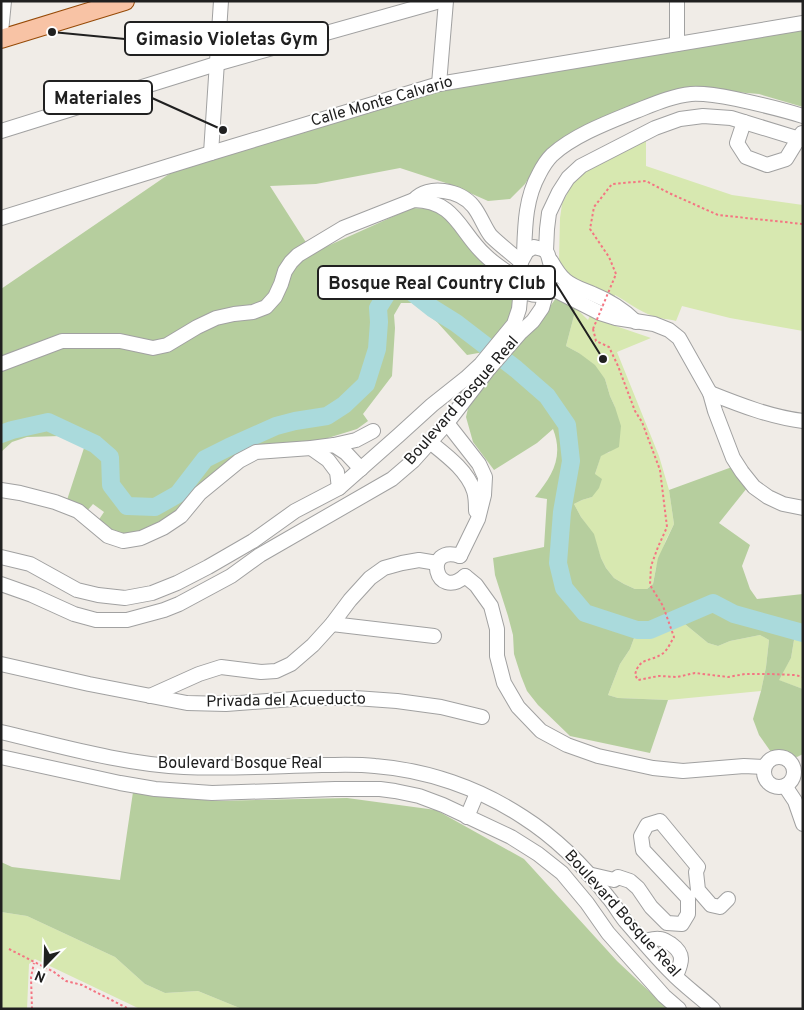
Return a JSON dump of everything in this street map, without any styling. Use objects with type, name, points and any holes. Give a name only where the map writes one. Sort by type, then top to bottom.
[{"type":"main road","points":[[1,39],[125,1]]},
{"type":"street","points":[[1,32],[4,1]]},
{"type":"street","points":[[211,153],[220,1]]},
{"type":"street","points":[[1,130],[216,64],[440,1]]},
{"type":"street","points":[[439,84],[446,1]]},
{"type":"street","points":[[677,1],[677,44]]},
{"type":"street","name":"Calle Monte Calvario","points":[[1,218],[439,84],[803,22]]},
{"type":"street","points":[[520,284],[526,212],[531,191],[550,156],[568,143],[597,128],[662,101],[690,94],[715,95],[772,106],[802,118]]},
{"type":"street","points":[[547,290],[550,275],[547,229],[549,213],[568,178],[581,166],[655,128],[680,119],[703,116],[731,118],[744,122],[801,137],[786,159],[767,165],[746,157],[737,143],[744,122],[738,111],[742,100]]},
{"type":"street","points":[[414,200],[418,195],[442,190],[464,198],[472,204],[489,234],[522,258]]},
{"type":"street","points":[[1,364],[62,342],[120,341],[153,348],[167,345],[196,327],[216,318],[253,312],[266,307],[275,298],[285,272],[298,255],[343,228],[414,200],[424,200],[443,207],[452,214],[477,246],[520,284],[524,291],[535,295],[547,290],[600,313],[616,318],[654,324],[669,330],[679,338],[710,393],[733,458],[742,472],[754,487],[768,497],[783,504],[803,508]]},
{"type":"street","points":[[477,246],[478,240],[483,235],[489,234]]},
{"type":"street","points":[[522,258],[527,251],[538,247],[548,255],[558,273],[565,280],[623,309],[636,322]]},
{"type":"street","name":"Boulevard Bosque Real","points":[[517,328],[520,284]]},
{"type":"street","name":"Boulevard Bosque Real","points":[[1,584],[32,595],[81,617],[96,620],[127,620],[179,604],[231,576],[260,555],[392,479],[413,460],[447,423],[484,367],[517,328],[533,321],[542,308],[547,290]]},
{"type":"street","name":"Boulevard Bosque Real","points":[[1,557],[30,564],[77,590],[98,596],[125,598],[152,593],[208,567],[254,541],[295,511],[339,488],[432,405],[466,378],[484,367]]},
{"type":"street","points":[[710,393],[738,405],[803,421]]},
{"type":"street","points":[[437,563],[437,572],[442,579],[450,583],[458,582],[465,576],[467,569],[465,561],[460,556],[478,519],[484,495],[485,477],[479,464],[447,423]]},
{"type":"street","points":[[1,490],[55,502],[78,510],[108,536],[123,540],[141,538],[181,516],[200,493],[239,461],[256,452],[334,445],[356,440],[373,431]]},
{"type":"street","points":[[430,442],[452,460],[466,477],[474,491],[478,519]]},
{"type":"street","points":[[334,445],[346,453],[361,469]]},
{"type":"street","points":[[311,448],[328,460],[337,472],[339,488]]},
{"type":"street","points":[[459,468],[473,456]]},
{"type":"street","points":[[254,541],[260,555]]},
{"type":"street","name":"Privada del Acueducto","points":[[150,696],[199,674],[221,667],[261,672],[276,671],[291,664],[313,645],[370,578],[384,568],[419,560],[437,563],[442,556],[451,553],[460,556]]},
{"type":"street","points":[[465,576],[476,585],[490,606],[497,630],[496,656],[504,683],[518,707],[542,731],[567,745],[598,756],[654,768],[683,771],[744,766],[764,767]]},
{"type":"street","points":[[332,624],[434,636]]},
{"type":"street","name":"Privada del Acueducto","points":[[1,664],[89,684],[187,703],[226,704],[306,698],[355,698],[441,707],[482,718]]},
{"type":"street","name":"Boulevard Bosque Real","points":[[1,732],[83,752],[152,764],[212,768],[374,765],[433,776],[477,793],[522,816],[551,837],[588,874],[625,921],[676,976],[713,1009]]},
{"type":"street","points":[[775,756],[781,756],[798,763],[793,779],[785,786],[776,787],[767,781],[764,767],[775,756]]},
{"type":"street","name":"Boulevard Bosque Real","points":[[1,757],[155,789],[212,793],[365,788],[419,796],[443,805],[511,837],[538,854],[562,873],[587,903],[608,934],[664,996],[679,1009]]},
{"type":"street","points":[[785,786],[794,801],[803,824]]},
{"type":"street","points":[[467,817],[477,793]]},
{"type":"street","points":[[588,874],[614,880],[618,877],[630,881],[638,888],[651,908],[667,924],[682,924],[688,914],[688,898],[643,850],[641,836],[647,824],[660,821],[698,868],[696,872],[698,890],[711,905],[720,907],[728,899]]},
{"type":"street","points":[[608,897],[614,880]]},
{"type":"street","points":[[644,942],[663,939],[674,946],[681,957],[681,966],[676,976]]},
{"type":"path","points":[[803,224],[718,215],[646,181],[612,184],[594,208],[590,229],[609,257],[616,274],[593,329],[596,341],[609,347],[634,411],[642,422],[660,470],[667,527],[651,566],[650,585],[663,606],[674,638],[663,654],[644,660],[636,669],[635,675],[638,680],[659,676],[677,677],[695,673],[728,677],[745,674],[795,675],[803,677]]},
{"type":"path","points":[[9,949],[66,980],[82,985],[129,1009]]},
{"type":"path","points":[[32,1009],[31,977],[34,963]]},
{"type":"green space","points":[[803,29],[803,107],[759,94],[701,89],[648,99],[586,125],[543,155],[525,184],[510,199],[488,201],[452,185],[400,168],[316,184],[270,186],[309,247],[267,300],[164,343],[97,335],[1,358],[1,289],[175,170],[438,90]]},
{"type":"green space","points":[[646,140],[646,166],[732,195],[803,205],[803,331],[730,318],[682,306],[676,321],[643,312],[615,295],[607,323],[651,338],[617,352],[659,456],[669,490],[674,524],[656,568],[653,584],[647,589],[635,589],[614,578],[606,568],[593,534],[574,504],[592,497],[595,474],[601,455],[610,452],[615,407],[605,379],[579,353],[566,346],[576,308],[588,320],[601,292],[565,276],[559,260],[560,218],[562,204],[573,182],[580,174],[595,163]]},
{"type":"green space","points":[[412,208],[432,209],[450,217],[512,280],[514,308],[504,328],[484,352],[467,355],[437,322],[412,303],[401,303],[394,315],[392,376],[363,414],[368,421],[357,429],[315,442],[242,454],[174,517],[132,538],[111,534],[98,521],[104,512],[93,504],[87,511],[67,500],[84,448],[61,436],[27,437],[12,442],[1,452],[1,366],[62,345],[171,348],[195,333],[227,321],[249,317],[301,258]]},
{"type":"green space","points":[[556,298],[576,308],[566,346],[595,365],[605,379],[621,426],[619,447],[601,456],[595,474],[602,479],[599,488],[592,497],[574,504],[594,534],[606,568],[614,578],[624,584],[635,589],[647,589],[653,584],[658,558],[674,524],[669,490],[732,467],[747,488],[719,523],[750,545],[742,566],[750,589],[757,599],[803,594],[803,634],[795,634],[791,658],[779,680],[803,689],[803,754],[797,757],[771,752],[759,735],[753,719],[766,667],[769,640],[760,635],[730,641],[718,646],[708,643],[680,620],[650,630],[637,630],[630,649],[620,664],[608,695],[618,698],[668,700],[650,753],[570,736],[538,705],[527,691],[514,654],[513,635],[495,575],[493,558],[544,547],[547,499],[535,497],[547,481],[554,466],[557,457],[556,439],[553,429],[537,443],[494,470],[473,442],[466,417],[469,404],[482,385],[541,319]]},
{"type":"green space","points":[[680,620],[708,643],[718,646],[730,641],[760,635],[769,640],[761,691],[668,700],[618,698],[608,695],[620,664],[630,649],[637,630],[650,630]]},
{"type":"green space","points":[[795,634],[803,634],[803,689],[778,680],[791,658]]},
{"type":"green space","points":[[133,792],[215,801],[347,798],[436,810],[524,859],[617,961],[668,1009],[242,1009],[198,991],[165,993],[145,984],[115,957],[27,916],[1,912],[1,862],[12,867],[120,880]]},
{"type":"green space","points":[[1,912],[27,916],[115,957],[145,984],[165,993],[198,991],[242,1009],[140,1009],[35,959],[29,964],[27,1009],[1,1009]]},
{"type":"waterway","points":[[1,434],[48,422],[95,444],[110,457],[111,485],[127,506],[155,507],[178,494],[205,459],[276,426],[327,416],[344,405],[366,384],[377,349],[378,308],[388,292],[403,285],[516,369],[547,396],[567,425],[571,461],[562,512],[558,563],[564,588],[585,613],[637,630],[650,630],[713,603],[734,614],[803,633]]},
{"type":"place","name":"Gimasio Violetas Gym","points":[[52,32]]},
{"type":"place","name":"Materiales","points":[[223,130]]},
{"type":"place","name":"Bosque Real Country Club","points":[[603,359]]}]
